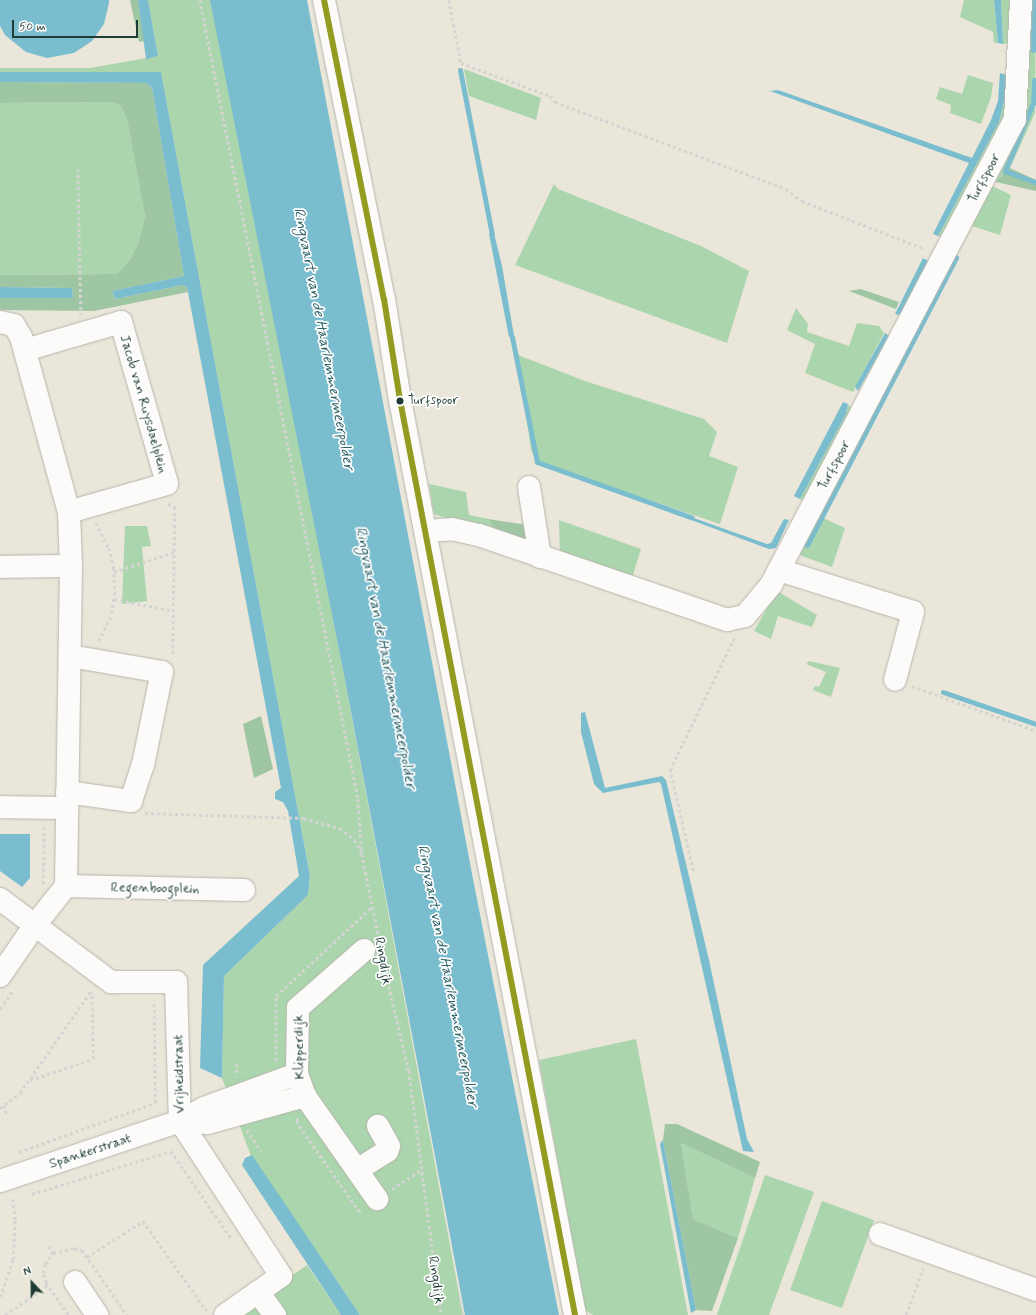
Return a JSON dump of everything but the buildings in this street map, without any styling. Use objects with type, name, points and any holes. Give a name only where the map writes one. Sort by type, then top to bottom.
[{"type":"street","points":[[324,0],[575,1315]]},
{"type":"street","name":"Turfspoor","points":[[745,616],[771,585],[1014,118],[1021,0]]},
{"type":"street","name":"Jacob van Ruysdaelplein","points":[[24,350],[121,322],[167,484],[78,510]]},
{"type":"street","points":[[0,976],[35,925],[66,886],[71,566],[78,510],[24,350],[21,337],[7,324]]},
{"type":"street","points":[[529,487],[540,557]]},
{"type":"street","points":[[426,531],[460,531],[727,620],[745,616]]},
{"type":"street","points":[[0,566],[71,566]]},
{"type":"street","points":[[779,570],[913,612],[895,680]]},
{"type":"street","points":[[0,807],[44,808],[67,800],[131,801],[143,765],[162,672],[70,656]]},
{"type":"street","name":"Regenboogplein","points":[[66,886],[244,890]]},
{"type":"street","name":"Vrijheidstraat","points":[[0,899],[35,925],[98,983],[176,982],[180,1121],[281,1276],[225,1315]]},
{"type":"street","name":"Klipperdijk","points":[[375,952],[298,1008],[298,1074],[305,1096],[377,1199]]},
{"type":"street","name":"Spankerstraat","points":[[4,1180],[180,1121],[204,1108],[298,1074]]},
{"type":"street","name":"Spankerstraat","points":[[180,1121],[208,1123],[305,1096]]},
{"type":"street","points":[[357,1170],[387,1151],[389,1146],[378,1126]]},
{"type":"street","points":[[880,1234],[1036,1290]]},
{"type":"street","points":[[75,1282],[97,1315]]},
{"type":"street","points":[[258,1292],[275,1315]]},
{"type":"path","points":[[200,0],[358,799],[362,854]]},
{"type":"path","points":[[448,0],[461,62],[550,96],[555,102],[786,188],[802,201],[943,256]]},
{"type":"path","points":[[78,169],[80,296],[83,333]]},
{"type":"path","points":[[160,486],[165,502],[175,507],[173,662],[162,672]]},
{"type":"path","points":[[78,510],[109,548],[114,572],[114,599],[111,617],[91,659]]},
{"type":"path","points":[[114,572],[174,552]]},
{"type":"path","points":[[114,599],[174,611]]},
{"type":"path","points":[[693,871],[670,770],[745,616]]},
{"type":"path","points":[[895,680],[1036,731]]},
{"type":"path","name":"Ringdijk","points":[[131,801],[144,813],[304,818],[340,828],[355,840],[362,854],[375,952],[385,973],[409,1071],[420,1171],[441,1315]]},
{"type":"path","points":[[43,888],[44,808]]},
{"type":"path","points":[[375,952],[385,973]]},
{"type":"path","points":[[18,1152],[155,1103],[154,982]]},
{"type":"path","points":[[29,1080],[92,1059],[98,983]]},
{"type":"path","points":[[0,1108],[20,1093],[98,983]]},
{"type":"path","points":[[4,1105],[7,1116]]},
{"type":"path","points":[[32,1194],[171,1151],[234,1242]]},
{"type":"path","points":[[377,1199],[420,1171]]},
{"type":"path","points":[[0,1297],[8,1278],[15,1238],[13,1203],[4,1180]]},
{"type":"path","points":[[87,1257],[143,1221],[210,1315]]},
{"type":"path","points":[[49,1246],[53,1253]]},
{"type":"path","points":[[906,1315],[929,1252]]},
{"type":"path","points":[[5,1315],[48,1286]]},
{"type":"path","points":[[460,1295],[464,1315]]},
{"type":"green space","points":[[130,0],[138,0],[145,41],[139,42]]},
{"type":"green space","points":[[148,0],[213,0],[345,680],[463,1315],[360,1315],[251,1156],[222,1078],[224,976],[308,895],[310,876],[161,72],[0,72],[0,68],[90,68],[158,56]]},
{"type":"green space","points":[[964,0],[994,0],[998,43],[994,43],[993,32],[960,17]]},
{"type":"green space","points":[[1001,0],[1010,0],[1009,24],[1012,29],[1012,42],[1003,44]]},
{"type":"green space","points":[[1026,0],[1036,0],[1035,113],[1010,168],[996,182],[991,176],[1018,120]]},
{"type":"green space","points":[[464,69],[541,98],[536,120],[469,96]]},
{"type":"green space","points":[[968,75],[993,83],[991,97],[981,124],[950,113],[951,105],[936,99],[940,87],[962,94]]},
{"type":"green space","points":[[1006,75],[1012,78],[1005,121],[942,238],[938,236],[999,122],[1005,98]]},
{"type":"green space","points":[[0,82],[146,83],[152,88],[184,276],[112,291],[115,299],[183,285],[187,287],[188,292],[94,311],[0,310],[0,298],[73,298],[72,288],[0,287],[0,275],[117,274],[129,261],[139,242],[145,216],[127,119],[121,106],[112,102],[0,103]]},
{"type":"green space","points":[[112,102],[121,106],[127,119],[145,216],[139,242],[129,261],[117,274],[0,275],[0,103]]},
{"type":"green space","points":[[1010,168],[1036,180],[1036,191],[996,182]]},
{"type":"green space","points":[[986,183],[1011,195],[1000,235],[972,226],[821,517],[845,528],[832,567],[802,556],[795,551]]},
{"type":"green space","points":[[554,184],[558,189],[701,246],[749,271],[727,343],[515,265]]},
{"type":"green space","points":[[861,289],[899,302],[896,309],[849,291]]},
{"type":"green space","points":[[796,308],[808,324],[807,332],[849,346],[857,323],[879,326],[884,333],[853,392],[805,373],[815,344],[787,330]]},
{"type":"green space","points":[[518,355],[585,381],[704,419],[717,432],[709,456],[738,467],[720,524],[537,462],[531,450]]},
{"type":"green space","points":[[848,404],[853,411],[805,501],[800,499],[846,414]]},
{"type":"green space","points":[[429,484],[466,492],[469,515],[488,519],[499,535],[434,514]]},
{"type":"green space","points":[[488,519],[527,525],[536,547],[499,535]]},
{"type":"green space","points":[[559,520],[641,549],[632,578],[560,557]]},
{"type":"green space","points":[[125,526],[147,526],[151,546],[142,547],[147,601],[122,604]]},
{"type":"green space","points":[[777,591],[817,615],[812,627],[778,616],[771,639],[754,631]]},
{"type":"green space","points":[[809,661],[840,668],[831,697],[813,690],[815,686],[819,687],[826,672],[806,664]]},
{"type":"green space","points":[[261,716],[273,769],[254,778],[243,724]]},
{"type":"green space","points":[[636,1039],[688,1315],[593,1315],[585,1310],[539,1060]]},
{"type":"green space","points":[[665,1124],[677,1124],[760,1162],[755,1178],[681,1143],[693,1219],[738,1238],[712,1311],[696,1310],[663,1140]]},
{"type":"green space","points":[[681,1143],[755,1178],[738,1238],[693,1219]]},
{"type":"green space","points":[[765,1175],[814,1192],[769,1315],[717,1315]]},
{"type":"green space","points":[[822,1201],[874,1220],[842,1308],[790,1290]]},
{"type":"green space","points":[[307,1265],[341,1315],[235,1315]]},
{"type":"water","points":[[0,0],[109,0],[109,3],[104,24],[92,41],[74,53],[47,58],[26,52],[5,35],[0,26]]},
{"type":"water","points":[[138,0],[148,0],[158,56],[146,59]]},
{"type":"water","name":"Ringvaart van de Haarlemmermeerpolder","points":[[210,0],[307,0],[473,879],[559,1315],[465,1315],[345,680]]},
{"type":"water","points":[[994,0],[1001,0],[1003,44],[998,43]]},
{"type":"water","points":[[0,72],[161,72],[310,876],[308,895],[224,976],[222,1078],[200,1068],[203,965],[299,876],[288,811],[283,802],[275,799],[275,792],[281,788],[187,287],[183,285],[115,299],[112,291],[184,276],[152,88],[146,83],[0,82]]},
{"type":"water","points":[[1000,73],[1006,75],[1005,98],[999,122],[938,236],[933,234],[969,163],[770,91],[778,90],[972,158],[991,120],[998,101]]},
{"type":"water","points":[[494,233],[502,266],[514,336],[509,337],[489,234]]},
{"type":"water","points":[[923,258],[928,261],[900,315],[895,314]]},
{"type":"water","points":[[0,287],[72,288],[73,298],[0,298]]},
{"type":"water","points":[[885,333],[889,336],[858,391],[855,387]]},
{"type":"water","points":[[843,402],[848,404],[846,414],[800,499],[794,496]]},
{"type":"water","points":[[691,517],[767,544],[771,543],[784,519],[789,520],[776,548],[769,549],[686,518]]},
{"type":"water","points":[[585,712],[605,788],[662,776],[666,780],[709,960],[747,1139],[754,1152],[743,1151],[661,784],[659,782],[603,793],[594,784],[581,732],[581,713]]},
{"type":"water","points":[[0,834],[30,834],[30,878],[22,887],[0,871]]},
{"type":"water","points":[[663,1140],[696,1310],[691,1313],[660,1144]]},
{"type":"water","points":[[252,1155],[360,1315],[341,1315],[242,1165],[245,1158]]},
{"type":"waterway","points":[[1033,0],[1033,50]]},
{"type":"waterway","points":[[460,70],[492,234]]},
{"type":"waterway","points":[[1034,80],[1033,103],[1005,171],[1036,182]]},
{"type":"waterway","points":[[807,545],[956,257]]},
{"type":"waterway","points":[[512,337],[537,462],[691,517]]},
{"type":"waterway","points":[[943,692],[1036,724]]},
{"type":"transit line","points":[[324,0],[384,299],[400,400],[575,1315]]},
{"type":"place","name":"Turfspoor","points":[[400,401]]}]
